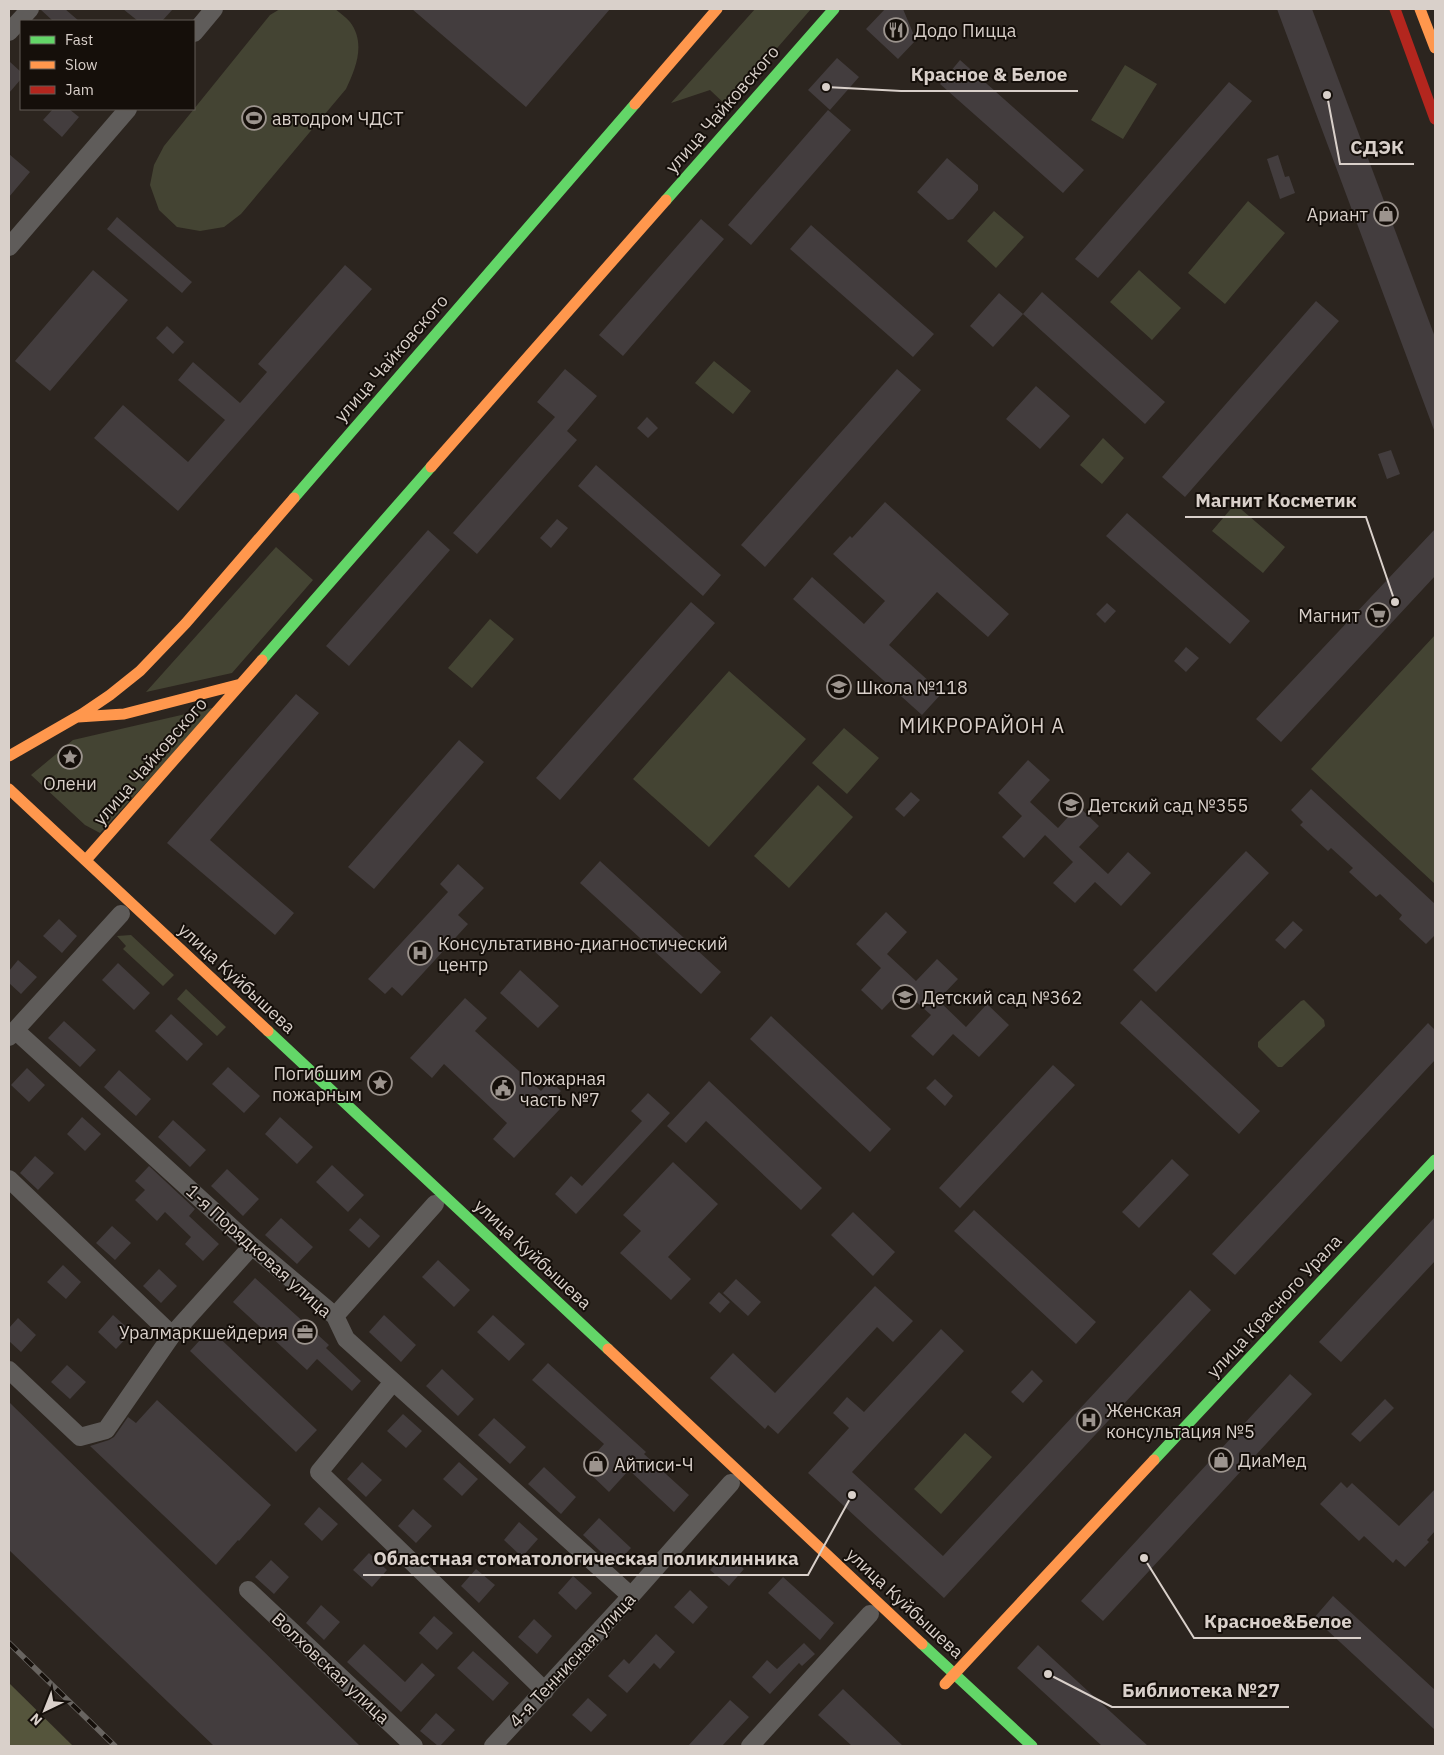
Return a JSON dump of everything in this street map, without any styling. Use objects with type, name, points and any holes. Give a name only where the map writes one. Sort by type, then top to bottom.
[{"type":"main road","name":"улица Чайковского","points":[[9,756],[78,717],[122,685],[150,661],[186,623],[717,9]]},
{"type":"main road","name":"улица Чайковского","points":[[86,860],[834,9]]},
{"type":"main road","points":[[1395,9],[1435,119]]},
{"type":"main road","points":[[1420,9],[1435,48]]},
{"type":"main road","name":"улица Чайковского","points":[[78,717],[124,714],[241,684]]},
{"type":"main road","name":"улица Куйбышева","points":[[9,789],[86,860],[437,1202],[733,1480],[954,1674],[1032,1746]]},
{"type":"main road","name":"улица Красного Урала","points":[[945,1684],[1435,1160]]},
{"type":"street","points":[[9,32],[30,9]]},
{"type":"street","points":[[195,32],[209,11]]},
{"type":"street","points":[[9,247],[127,110]]},
{"type":"street","points":[[12,1033],[121,914]]},
{"type":"street","name":"1-я Порядковая улица","points":[[12,1033],[252,1246],[335,1316],[346,1339],[631,1596]]},
{"type":"street","points":[[9,1179],[172,1335]]},
{"type":"street","points":[[335,1316],[437,1202]]},
{"type":"street","points":[[9,1370],[80,1437],[106,1430],[172,1335],[252,1246]]},
{"type":"street","points":[[393,1382],[319,1472],[545,1691]]},
{"type":"street","name":"4-я Теннисная улица","points":[[493,1746],[631,1596],[733,1480]]},
{"type":"street","name":"Волховская улица","points":[[248,1590],[414,1746]]},
{"type":"street","points":[[750,1746],[870,1614]]},
{"type":"green space","name":"автодром ЧДСТ","points":[[280,9],[335,9],[345,17],[355,30],[358,38],[358,56],[346,89],[241,214],[224,227],[200,231],[177,227],[159,210],[150,185],[154,165],[164,146],[270,15]]},
{"type":"green space","points":[[755,9],[811,9],[727,106],[710,90],[671,103]]},
{"type":"green space","points":[[1125,65],[1157,84],[1123,139],[1091,120]]},
{"type":"green space","points":[[1248,201],[1285,233],[1225,304],[1188,273]]},
{"type":"green space","points":[[994,211],[1024,237],[996,268],[967,241]]},
{"type":"green space","points":[[1139,270],[1181,308],[1152,340],[1110,302]]},
{"type":"green space","points":[[714,361],[751,391],[733,414],[695,383]]},
{"type":"green space","points":[[1103,438],[1124,458],[1102,484],[1080,465]]},
{"type":"green space","points":[[1235,504],[1285,547],[1263,573],[1212,531]]},
{"type":"green space","points":[[276,547],[313,580],[232,673],[146,692]]},
{"type":"green space","points":[[490,619],[514,639],[472,688],[448,668]]},
{"type":"green space","points":[[1435,635],[1435,884],[1311,769]]},
{"type":"green space","points":[[729,671],[806,739],[709,847],[633,779]]},
{"type":"green space","points":[[216,707],[100,833],[85,825],[31,775],[73,740]]},
{"type":"green space","points":[[844,728],[879,758],[847,794],[812,763]]},
{"type":"green space","points":[[818,785],[853,817],[789,888],[754,856]]},
{"type":"green space","points":[[131,935],[174,975],[163,986],[123,949],[126,946],[117,936]]},
{"type":"green space","points":[[186,989],[226,1027],[217,1036],[177,999]]},
{"type":"green space","points":[[1304,1000],[1324,1020],[1325,1026],[1282,1067],[1278,1067],[1258,1047],[1258,1042]]},
{"type":"green space","points":[[965,1433],[992,1457],[941,1514],[914,1489]]},
{"type":"green space","points":[[9,1683],[73,1746],[9,1746]]},
{"type":"building","points":[[40,9],[65,9],[78,20],[52,20]]},
{"type":"building","points":[[123,9],[173,9],[163,20],[137,20]]},
{"type":"building","points":[[412,9],[610,9],[526,107]]},
{"type":"building","points":[[885,9],[903,9],[916,40],[898,59],[866,29]]},
{"type":"building","points":[[1277,9],[1312,9],[1435,337],[1435,430],[1434,430]]},
{"type":"building","points":[[837,58],[859,77],[830,110],[808,90]]},
{"type":"building","points":[[960,60],[1084,170],[1063,193],[940,84]]},
{"type":"building","points":[[9,61],[20,71],[20,80],[9,93]]},
{"type":"building","points":[[1229,82],[1252,101],[1098,278],[1075,259]]},
{"type":"building","points":[[52,110],[70,110],[79,117],[62,137],[43,120]]},
{"type":"building","points":[[828,110],[851,130],[751,245],[728,225]]},
{"type":"building","points":[[9,154],[30,172],[9,197]]},
{"type":"building","points":[[1278,155],[1285,177],[1289,176],[1295,193],[1280,199],[1267,159]]},
{"type":"building","points":[[947,158],[978,185],[978,190],[953,219],[948,220],[917,192]]},
{"type":"building","points":[[117,217],[192,282],[182,293],[107,229]]},
{"type":"building","points":[[701,219],[724,239],[623,356],[599,335]]},
{"type":"building","points":[[811,225],[934,334],[913,357],[790,249]]},
{"type":"building","points":[[345,265],[372,289],[178,511],[94,438],[123,405],[188,462],[225,420],[178,380],[193,362],[240,403],[267,372],[258,364]]},
{"type":"building","points":[[93,270],[128,300],[50,391],[15,361]]},
{"type":"building","points":[[1042,292],[1165,402],[1145,424],[1023,314]]},
{"type":"building","points":[[999,293],[1023,314],[993,347],[970,326]]},
{"type":"building","points":[[1316,301],[1339,321],[1185,497],[1162,477]]},
{"type":"building","points":[[167,326],[184,342],[173,354],[156,338]]},
{"type":"building","points":[[565,369],[597,396],[567,431],[577,440],[477,554],[453,533],[555,417],[537,402]]},
{"type":"building","points":[[897,369],[921,390],[765,567],[741,545]]},
{"type":"building","points":[[1036,386],[1070,416],[1040,449],[1006,419]]},
{"type":"building","points":[[647,417],[658,428],[648,438],[637,428]]},
{"type":"building","points":[[1391,450],[1400,474],[1387,479],[1378,454]]},
{"type":"building","points":[[596,465],[721,575],[703,596],[578,486]]},
{"type":"building","points":[[885,502],[1009,614],[988,637],[937,592],[889,645],[942,693],[922,715],[793,599],[812,577],[864,624],[885,601],[833,554],[850,536],[852,538]]},
{"type":"building","points":[[1127,513],[1250,621],[1230,644],[1106,536]]},
{"type":"building","points":[[557,519],[568,528],[551,548],[540,538]]},
{"type":"building","points":[[1435,529],[1435,576],[1281,742],[1256,719]]},
{"type":"building","points":[[428,530],[450,550],[349,666],[326,646]]},
{"type":"building","points":[[691,602],[715,623],[560,800],[536,778]]},
{"type":"building","points":[[1107,603],[1116,611],[1105,623],[1096,614]]},
{"type":"building","points":[[1186,647],[1199,658],[1186,672],[1174,661]]},
{"type":"building","points":[[296,694],[319,713],[210,840],[294,913],[275,935],[167,843]]},
{"type":"building","points":[[459,740],[484,762],[374,889],[348,867]]},
{"type":"building","points":[[1028,760],[1050,780],[1030,802],[1058,828],[1078,806],[1099,826],[1079,847],[1108,874],[1128,852],[1151,873],[1121,906],[1095,882],[1075,903],[1053,883],[1073,862],[1045,835],[1024,858],[1002,837],[1022,816],[998,793]]},
{"type":"building","points":[[1311,789],[1435,904],[1435,935],[1426,944],[1399,919],[1402,915],[1380,894],[1376,897],[1349,872],[1353,868],[1331,848],[1328,851],[1300,825],[1303,822],[1291,810]]},
{"type":"building","points":[[911,792],[920,800],[904,817],[895,809]]},
{"type":"building","points":[[1246,851],[1269,873],[1156,992],[1133,970]]},
{"type":"building","points":[[600,861],[721,972],[701,994],[580,883]]},
{"type":"building","points":[[458,864],[484,888],[458,915],[468,924],[402,996],[392,987],[385,994],[368,979],[448,892],[440,884]]},
{"type":"building","points":[[886,912],[907,932],[887,954],[916,981],[937,959],[958,979],[938,1000],[966,1027],[987,1004],[1009,1025],[979,1057],[953,1034],[933,1056],[911,1036],[931,1015],[902,989],[882,1010],[861,990],[881,968],[856,944]]},
{"type":"building","points":[[59,919],[77,936],[62,953],[43,936]]},
{"type":"building","points":[[1293,921],[1303,930],[1285,949],[1275,940]]},
{"type":"building","points":[[18,960],[37,977],[21,994],[9,983],[9,971]]},
{"type":"building","points":[[118,963],[150,993],[134,1010],[102,980]]},
{"type":"building","points":[[520,970],[559,1006],[538,1028],[500,993]]},
{"type":"building","points":[[465,998],[487,1018],[475,1031],[541,1091],[550,1081],[561,1091],[551,1101],[560,1109],[514,1158],[493,1139],[507,1123],[444,1064],[432,1078],[410,1058]]},
{"type":"building","points":[[1141,1000],[1260,1111],[1239,1134],[1120,1023]]},
{"type":"building","points":[[171,1014],[203,1044],[187,1061],[155,1031]]},
{"type":"building","points":[[771,1016],[891,1129],[870,1152],[750,1039]]},
{"type":"building","points":[[64,1021],[96,1050],[80,1067],[48,1038]]},
{"type":"building","points":[[1428,1023],[1435,1030],[1435,1060],[1235,1275],[1212,1254]]},
{"type":"building","points":[[1053,1065],[1075,1085],[960,1208],[939,1188]]},
{"type":"building","points":[[228,1067],[260,1096],[244,1113],[212,1084]]},
{"type":"building","points":[[27,1068],[45,1085],[29,1102],[11,1085]]},
{"type":"building","points":[[119,1070],[151,1099],[136,1116],[104,1087]]},
{"type":"building","points":[[935,1079],[953,1096],[945,1106],[926,1088]]},
{"type":"building","points":[[709,1081],[822,1188],[801,1210],[706,1121],[686,1143],[667,1126]]},
{"type":"building","points":[[648,1093],[670,1113],[576,1214],[555,1194],[571,1176],[582,1186],[642,1121],[631,1111]]},
{"type":"building","points":[[82,1117],[101,1134],[85,1151],[67,1134]]},
{"type":"building","points":[[280,1117],[313,1147],[297,1164],[265,1134]]},
{"type":"building","points":[[173,1120],[206,1150],[190,1167],[158,1137]]},
{"type":"building","points":[[35,1156],[54,1173],[38,1190],[20,1173]]},
{"type":"building","points":[[1172,1159],[1189,1175],[1139,1228],[1122,1212]]},
{"type":"building","points":[[673,1162],[718,1204],[668,1257],[691,1279],[671,1300],[620,1253],[641,1231],[623,1215]]},
{"type":"building","points":[[332,1165],[364,1195],[348,1212],[316,1182]]},
{"type":"building","points":[[149,1166],[195,1209],[189,1216],[219,1244],[203,1261],[185,1244],[191,1237],[165,1212],[157,1221],[135,1200],[145,1190],[135,1181]]},
{"type":"building","points":[[227,1169],[259,1199],[243,1216],[211,1186]]},
{"type":"building","points":[[974,1210],[1096,1322],[1076,1344],[954,1231]]},
{"type":"building","points":[[853,1212],[895,1252],[873,1276],[831,1235]]},
{"type":"building","points":[[1435,1217],[1435,1261],[1341,1362],[1319,1342]]},
{"type":"building","points":[[281,1218],[313,1247],[297,1264],[265,1235]]},
{"type":"building","points":[[360,1218],[380,1236],[369,1248],[349,1230]]},
{"type":"building","points":[[112,1226],[131,1243],[115,1260],[96,1243]]},
{"type":"building","points":[[438,1260],[470,1290],[454,1307],[422,1277]]},
{"type":"building","points":[[63,1265],[81,1282],[66,1299],[47,1282]]},
{"type":"building","points":[[159,1269],[177,1286],[161,1303],[143,1286]]},
{"type":"building","points":[[255,1278],[329,1345],[326,1348],[361,1381],[352,1391],[317,1359],[307,1370],[233,1302]]},
{"type":"building","points":[[736,1279],[761,1302],[748,1316],[723,1293]]},
{"type":"building","points":[[875,1286],[913,1321],[893,1342],[877,1327],[778,1434],[768,1425],[765,1429],[710,1378],[733,1353],[775,1393]]},
{"type":"building","points":[[1190,1290],[1211,1310],[944,1598],[808,1473],[849,1428],[833,1413],[847,1397],[864,1412],[941,1329],[964,1351],[852,1472],[943,1556]]},
{"type":"building","points":[[719,1292],[730,1302],[720,1313],[709,1303]]},
{"type":"building","points":[[113,1315],[132,1332],[116,1349],[98,1332]]},
{"type":"building","points":[[384,1315],[416,1345],[401,1362],[369,1332]]},
{"type":"building","points":[[493,1315],[525,1344],[509,1361],[477,1332]]},
{"type":"building","points":[[18,1318],[36,1335],[21,1352],[9,1341],[9,1328]]},
{"type":"building","points":[[210,1329],[317,1430],[296,1452],[190,1351]]},
{"type":"building","points":[[548,1363],[646,1452],[644,1454],[689,1495],[674,1512],[629,1470],[609,1492],[583,1467],[604,1444],[532,1380]]},
{"type":"building","points":[[67,1365],[86,1382],[70,1399],[51,1382]]},
{"type":"building","points":[[442,1369],[474,1399],[458,1416],[426,1386]]},
{"type":"building","points":[[1032,1370],[1043,1381],[1023,1403],[1011,1392]]},
{"type":"building","points":[[1290,1374],[1312,1394],[1103,1621],[1081,1601]]},
{"type":"building","points":[[1385,1399],[1394,1408],[1360,1442],[1351,1434]]},
{"type":"building","points":[[157,1400],[271,1505],[216,1565],[90,1446],[114,1437],[128,1417],[136,1423]]},
{"type":"building","points":[[9,1402],[360,1746],[214,1746],[9,1550]]},
{"type":"building","points":[[403,1414],[422,1431],[406,1448],[387,1431]]},
{"type":"building","points":[[494,1418],[526,1447],[510,1464],[478,1435]]},
{"type":"building","points":[[362,1462],[382,1480],[366,1497],[347,1479]]},
{"type":"building","points":[[459,1462],[478,1479],[462,1496],[443,1479]]},
{"type":"building","points":[[544,1467],[576,1497],[561,1514],[528,1484]]},
{"type":"building","points":[[1341,1482],[1347,1488],[1352,1483],[1399,1526],[1435,1489],[1435,1531],[1427,1540],[1429,1542],[1405,1567],[1396,1559],[1393,1563],[1364,1536],[1359,1541],[1320,1504]]},
{"type":"building","points":[[319,1507],[338,1524],[322,1541],[304,1524]]},
{"type":"building","points":[[413,1509],[432,1526],[416,1543],[398,1526]]},
{"type":"building","points":[[599,1518],[631,1548],[615,1565],[583,1535]]},
{"type":"building","points":[[519,1522],[538,1539],[522,1557],[504,1540]]},
{"type":"building","points":[[726,1552],[744,1569],[729,1586],[710,1570]]},
{"type":"building","points":[[369,1553],[387,1570],[372,1587],[353,1570]]},
{"type":"building","points":[[271,1560],[289,1577],[274,1594],[255,1577]]},
{"type":"building","points":[[476,1569],[495,1585],[479,1603],[461,1586]]},
{"type":"building","points":[[573,1576],[592,1593],[576,1610],[558,1593]]},
{"type":"building","points":[[783,1577],[834,1623],[820,1640],[768,1593]]},
{"type":"building","points":[[690,1590],[708,1607],[693,1624],[674,1607]]},
{"type":"building","points":[[1333,1596],[1435,1690],[1435,1730],[1314,1618]]},
{"type":"building","points":[[321,1605],[340,1622],[324,1640],[306,1623]]},
{"type":"building","points":[[434,1616],[453,1633],[437,1650],[419,1633]]},
{"type":"building","points":[[534,1619],[552,1636],[537,1654],[518,1637]]},
{"type":"building","points":[[656,1634],[675,1652],[660,1669],[654,1663],[627,1693],[608,1676],[624,1659],[629,1664]]},
{"type":"building","points":[[804,1643],[815,1654],[802,1666],[799,1663],[770,1694],[752,1677],[767,1660],[777,1669]]},
{"type":"building","points":[[364,1644],[405,1682],[422,1663],[435,1675],[401,1712],[347,1662]]},
{"type":"building","points":[[1038,1645],[1148,1746],[1102,1746],[1017,1668]]},
{"type":"building","points":[[473,1651],[509,1683],[493,1701],[457,1668]]},
{"type":"building","points":[[843,1689],[903,1746],[852,1746],[818,1715]]},
{"type":"building","points":[[588,1698],[607,1715],[591,1732],[572,1715]]},
{"type":"building","points":[[730,1700],[749,1717],[722,1746],[688,1746]]},
{"type":"building","points":[[436,1713],[455,1730],[440,1746],[420,1731]]},
{"type":"railway","points":[[9,1643],[115,1746]]},
{"type":"traffic: fast","points":[[666,200],[834,9]]},
{"type":"traffic: fast","points":[[294,498],[635,104]]},
{"type":"traffic: fast","points":[[262,660],[431,467]]},
{"type":"traffic: fast","points":[[268,1031],[608,1349]]},
{"type":"traffic: fast","points":[[1154,1460],[1435,1160]]},
{"type":"traffic: fast","points":[[922,1644],[1032,1746]]},
{"type":"traffic: slow","points":[[635,104],[717,9]]},
{"type":"traffic: slow","points":[[1420,9],[1435,48]]},
{"type":"traffic: slow","points":[[431,467],[666,200]]},
{"type":"traffic: slow","points":[[9,756],[82,714],[140,671],[186,623],[294,498]]},
{"type":"traffic: slow","points":[[86,860],[262,660]]},
{"type":"traffic: slow","points":[[78,717],[124,714],[241,684]]},
{"type":"traffic: slow","points":[[9,789],[268,1031]]},
{"type":"traffic: slow","points":[[608,1349],[922,1644]]},
{"type":"traffic: slow","points":[[945,1684],[1154,1460]]},
{"type":"traffic: jam","points":[[1395,9],[1435,119]]},
{"type":"place","name":"Додо Пицца","points":[[896,30]]},
{"type":"place","name":"Красное & Белое","points":[[826,87]]},
{"type":"place","name":"СДЭК","points":[[1327,95]]},
{"type":"place","name":"автодром ЧДСТ","points":[[254,118]]},
{"type":"place","name":"Ариант","points":[[1386,214]]},
{"type":"place","name":"Магнит Косметик","points":[[1395,602]]},
{"type":"place","name":"Магнит","points":[[1378,615]]},
{"type":"place","name":"Школа №118","points":[[839,687]]},
{"type":"place","name":"Олени","points":[[70,757]]},
{"type":"place","name":"Детский сад №355","points":[[1071,805]]},
{"type":"place","name":"Консультативно-диагностический центр","points":[[420,953]]},
{"type":"place","name":"Детский сад №362","points":[[905,997]]},
{"type":"place","name":"Погибшим пожарным","points":[[380,1083]]},
{"type":"place","name":"Пожарная часть №7","points":[[503,1088]]},
{"type":"place","name":"Уралмаркшейдерия","points":[[305,1332]]},
{"type":"place","name":"Женская консультация №5","points":[[1089,1420]]},
{"type":"place","name":"ДиаМед","points":[[1221,1460]]},
{"type":"place","name":"Айтиси-Ч","points":[[596,1464]]},
{"type":"place","name":"Областная стоматологическая поликлинника","points":[[852,1495]]},
{"type":"place","name":"Красное&Белое","points":[[1144,1558]]},
{"type":"place","name":"Библиотека №27","points":[[1048,1674]]},
{"type":"district","name":"МИКРОРАЙОН А","points":[[982,725]]}]
